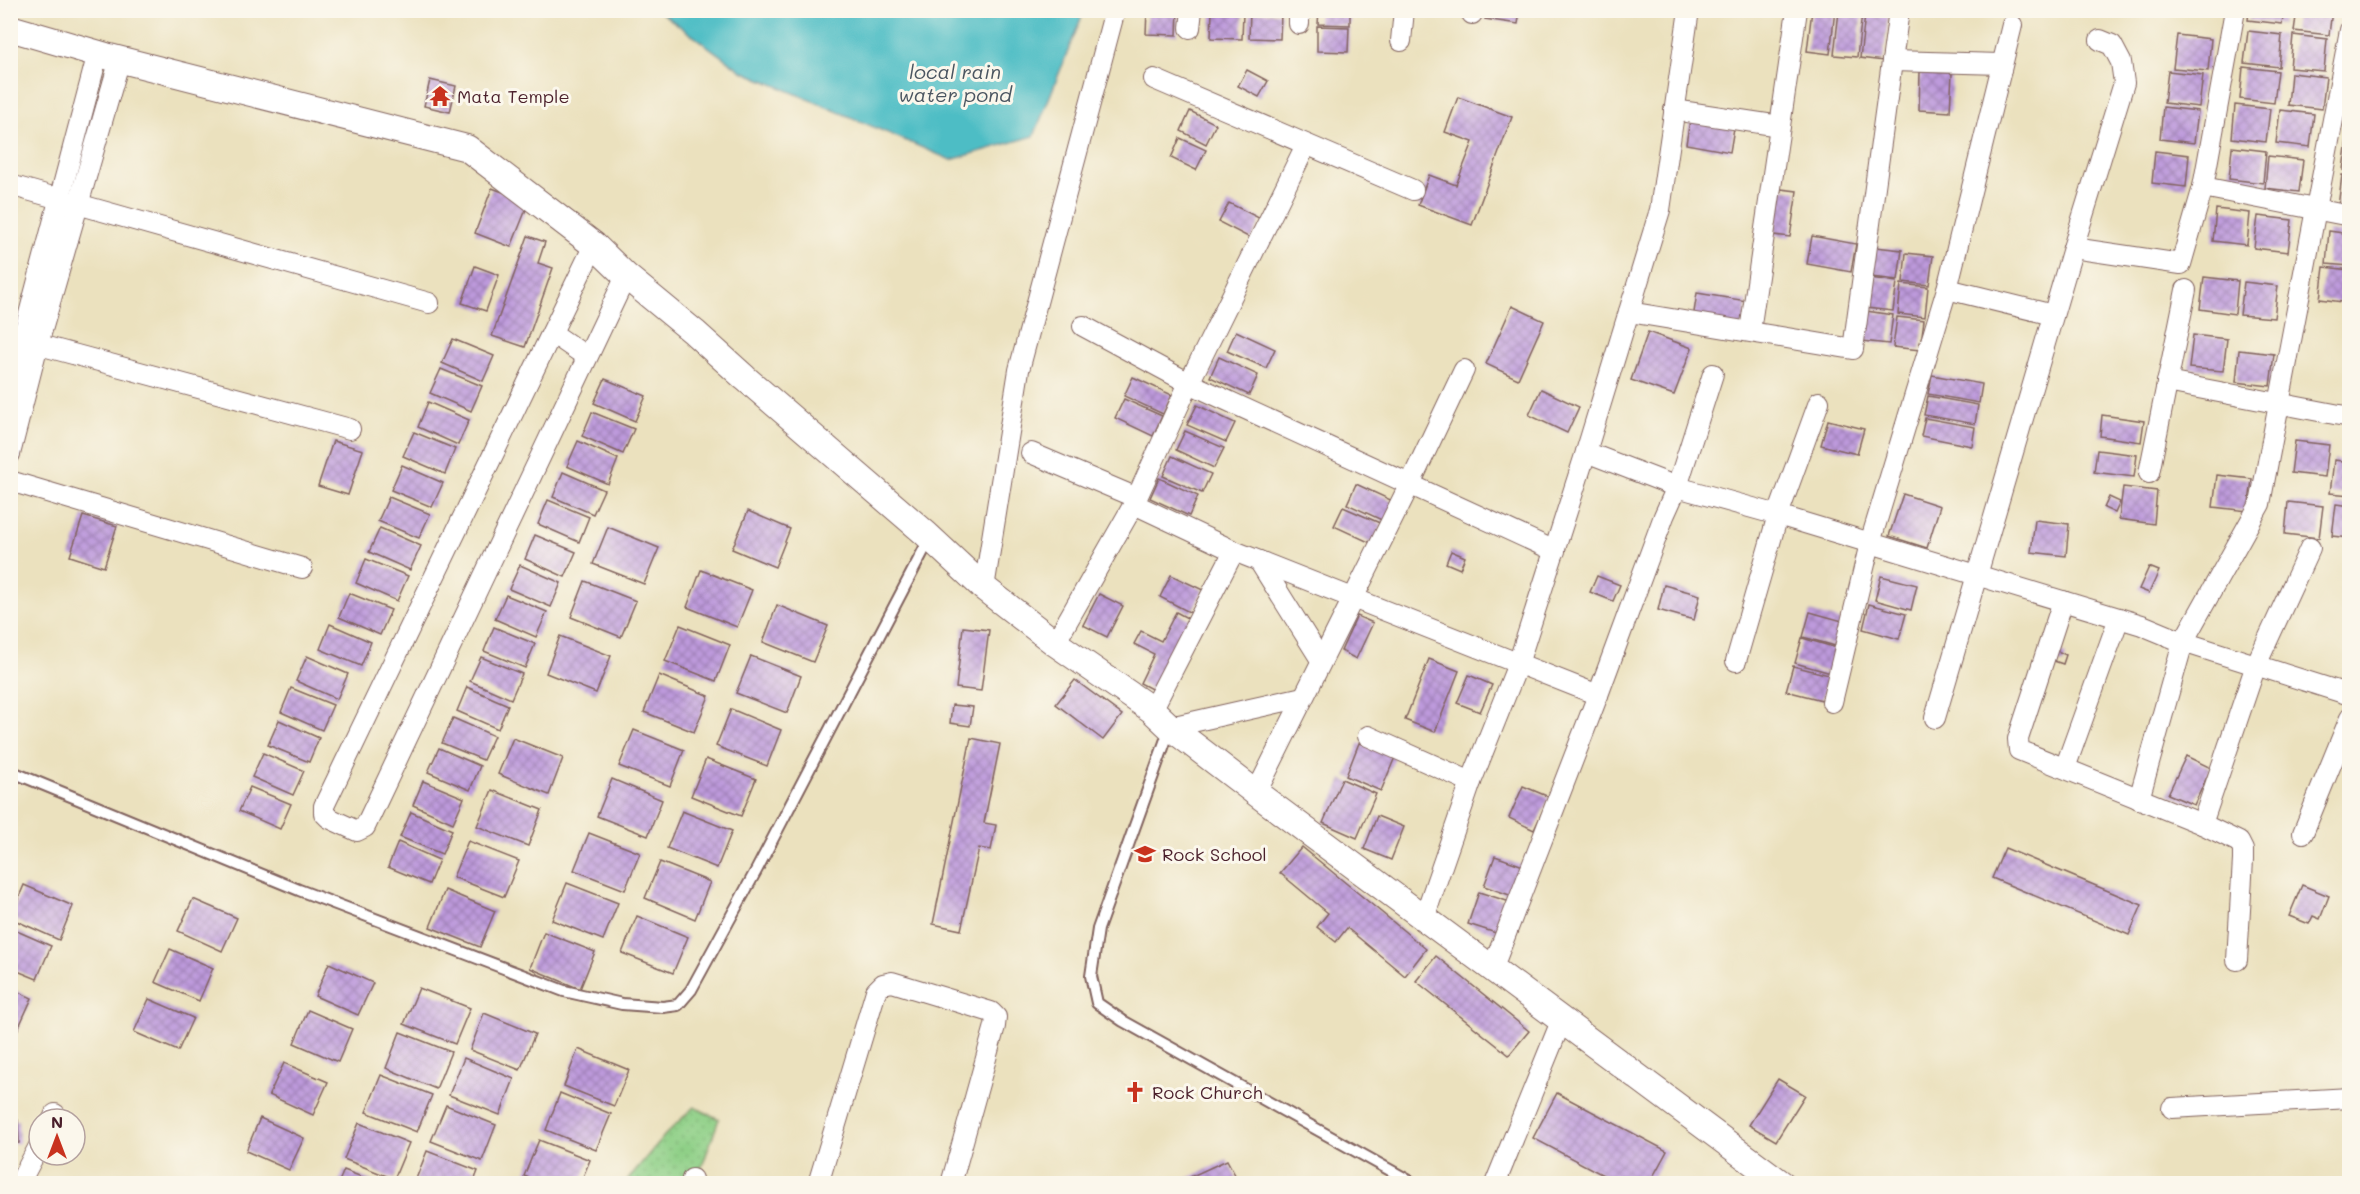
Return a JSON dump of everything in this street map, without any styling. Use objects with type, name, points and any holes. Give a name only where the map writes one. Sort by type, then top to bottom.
[{"type":"street","points":[[984,588],[1019,370],[1115,10]]},
{"type":"street","points":[[1401,41],[1404,10]]},
{"type":"street","points":[[1424,918],[1471,782],[1518,664],[1660,210],[1689,10]]},
{"type":"street","points":[[1750,331],[1797,10]]},
{"type":"street","points":[[1629,312],[1853,349],[1899,10]]},
{"type":"street","points":[[2073,248],[2181,264],[2203,187],[2235,10]]},
{"type":"street","points":[[1832,702],[1870,543],[1947,289],[2012,25]]},
{"type":"street","points":[[10,28],[109,56],[467,148],[594,245],[626,276],[694,332],[984,588],[1782,1184]]},
{"type":"street","points":[[2139,799],[2183,642],[2260,504],[2349,30]]},
{"type":"street","points":[[1935,718],[2053,315],[2124,83],[2121,62],[2112,45],[2100,40]]},
{"type":"street","points":[[10,386],[60,199],[109,56]]},
{"type":"street","points":[[10,454],[24,340],[80,205],[109,56]]},
{"type":"street","points":[[1892,61],[2001,64]]},
{"type":"street","points":[[1154,79],[1413,190]]},
{"type":"street","points":[[1674,110],[1780,126]]},
{"type":"street","points":[[1055,643],[1136,501],[1190,383],[1306,145]]},
{"type":"street","points":[[10,185],[429,303]]},
{"type":"street","points":[[2203,187],[2349,216]]},
{"type":"street","points":[[594,245],[324,806],[324,813],[329,818],[357,831],[365,827],[626,276]]},
{"type":"street","points":[[1947,289],[2053,315]]},
{"type":"street","points":[[2149,473],[2186,290]]},
{"type":"street","points":[[1083,326],[1190,383],[1555,551]]},
{"type":"street","points":[[552,333],[587,357]]},
{"type":"street","points":[[24,340],[350,429]]},
{"type":"street","points":[[1256,793],[1410,484],[1464,370]]},
{"type":"street","points":[[1493,967],[1677,487],[1713,374]]},
{"type":"street","points":[[2167,382],[2349,417]]},
{"type":"street","points":[[1736,661],[1778,515],[1818,402]]},
{"type":"street","points":[[1586,452],[1677,487],[1778,515],[2119,618],[2183,642],[2349,695]]},
{"type":"street","points":[[1030,453],[1136,501],[1234,551],[1598,695]]},
{"type":"street","points":[[10,481],[302,568]]},
{"type":"street","points":[[2202,824],[2256,665],[2310,548]]},
{"type":"street","points":[[1161,719],[1234,551]]},
{"type":"street","points":[[1259,561],[1321,660]]},
{"type":"street","points":[[2063,601],[2017,746],[2019,750],[2202,824],[2239,842],[2243,850],[2237,960]]},
{"type":"street","points":[[2065,768],[2119,618]]},
{"type":"street","points":[[1161,719],[1303,697]]},
{"type":"street","points":[[2303,833],[2349,718]]},
{"type":"street","points":[[1368,735],[1471,782]]},
{"type":"street","points":[[818,1184],[876,991],[883,984],[892,982],[991,1012],[996,1017],[951,1184]]},
{"type":"street","points":[[1495,1184],[1562,1019]]},
{"type":"street","points":[[2172,1108],[2349,1098]]},
{"type":"street","points":[[19,1184],[28,1167]]},
{"type":"lane","points":[[10,771],[299,891],[564,991],[622,1004],[663,1007],[678,1005],[691,990],[757,869],[930,538]]},
{"type":"lane","points":[[1161,719],[1098,929],[1091,975],[1097,1003],[1123,1021],[1415,1184]]},
{"type":"green space","points":[[694,1107],[719,1119],[696,1183],[624,1184],[665,1135]]},
{"type":"water","name":"local rain water pond","points":[[659,11],[1084,11],[1034,136],[951,160],[742,71]]},
{"type":"building","points":[[1147,10],[1178,10],[1177,35],[1146,34]]},
{"type":"building","points":[[1319,10],[1350,10],[1350,25],[1318,24]]},
{"type":"building","points":[[1486,10],[1520,10],[1518,24],[1485,19]]},
{"type":"building","points":[[1812,10],[1835,10],[1830,54],[1807,51]]},
{"type":"building","points":[[2249,10],[2284,10],[2282,24],[2248,20]]},
{"type":"building","points":[[2297,10],[2332,10],[2329,35],[2294,31]]},
{"type":"building","points":[[1839,11],[1862,13],[1857,57],[1834,55]]},
{"type":"building","points":[[1212,12],[1243,13],[1242,39],[1211,38]]},
{"type":"building","points":[[1250,12],[1281,13],[1280,39],[1249,38]]},
{"type":"building","points":[[1865,15],[1888,17],[1883,61],[1860,58]]},
{"type":"building","points":[[1317,26],[1349,27],[1348,52],[1317,51]]},
{"type":"building","points":[[2248,31],[2282,35],[2279,67],[2244,63]]},
{"type":"building","points":[[2177,35],[2211,39],[2208,71],[2173,68]]},
{"type":"building","points":[[2293,35],[2327,39],[2324,71],[2290,68]]},
{"type":"building","points":[[2243,67],[2278,71],[2274,103],[2240,99]]},
{"type":"building","points":[[1247,70],[1268,81],[1259,97],[1238,86]]},
{"type":"building","points":[[2168,71],[2203,75],[2199,107],[2164,103]]},
{"type":"building","points":[[1920,72],[1952,73],[1950,112],[1919,110]]},
{"type":"building","points":[[2291,73],[2326,77],[2322,109],[2288,105]]},
{"type":"building","name":"Mata Temple","points":[[430,80],[456,86],[450,112],[424,106]]},
{"type":"building","points":[[1458,97],[1512,117],[1472,225],[1418,205],[1429,175],[1456,185],[1473,142],[1445,132]]},
{"type":"building","points":[[2235,105],[2270,109],[2266,142],[2232,138]]},
{"type":"building","points":[[2163,107],[2198,111],[2194,143],[2160,139]]},
{"type":"building","points":[[2280,110],[2314,114],[2310,147],[2276,143]]},
{"type":"building","points":[[1190,111],[1216,124],[1206,144],[1181,131]]},
{"type":"building","points":[[1690,120],[1734,128],[1730,152],[1686,144]]},
{"type":"building","points":[[1180,138],[1206,150],[1196,170],[1171,158]]},
{"type":"building","points":[[2347,139],[2350,139],[2350,171],[2343,170]]},
{"type":"building","points":[[2232,147],[2266,151],[2263,183],[2229,179]]},
{"type":"building","points":[[2155,151],[2189,155],[2186,187],[2152,183]]},
{"type":"building","points":[[2268,156],[2303,160],[2299,192],[2265,188]]},
{"type":"building","points":[[2342,175],[2350,176],[2350,208],[2338,207]]},
{"type":"building","points":[[492,188],[529,202],[511,247],[475,233]]},
{"type":"building","points":[[1781,189],[1797,191],[1790,237],[1774,235]]},
{"type":"building","points":[[1229,203],[1261,219],[1252,239],[1219,222]]},
{"type":"building","points":[[2216,209],[2250,213],[2247,245],[2213,241]]},
{"type":"building","points":[[2258,216],[2292,220],[2288,252],[2254,248]]},
{"type":"building","points":[[2329,231],[2350,234],[2350,266],[2326,264]]},
{"type":"building","points":[[528,236],[545,242],[538,263],[553,268],[525,347],[492,336]]},
{"type":"building","points":[[1812,236],[1856,244],[1851,272],[1807,264]]},
{"type":"building","points":[[1875,247],[1902,250],[1898,280],[1871,277]]},
{"type":"building","points":[[1906,253],[1933,256],[1929,285],[1903,282]]},
{"type":"building","points":[[475,266],[499,275],[486,311],[462,303]]},
{"type":"building","points":[[2324,267],[2350,270],[2350,303],[2320,299]]},
{"type":"building","points":[[2204,277],[2238,281],[2235,314],[2200,309]]},
{"type":"building","points":[[1870,278],[1897,282],[1893,311],[1866,308]]},
{"type":"building","points":[[2244,282],[2278,286],[2274,318],[2240,315]]},
{"type":"building","points":[[1901,284],[1928,287],[1925,317],[1898,314]]},
{"type":"building","points":[[1697,293],[1747,301],[1743,327],[1693,319]]},
{"type":"building","points":[[1512,306],[1544,321],[1518,379],[1486,364]]},
{"type":"building","points":[[1866,311],[1893,315],[1889,344],[1862,341]]},
{"type":"building","points":[[1897,317],[1924,320],[1920,350],[1893,347]]},
{"type":"building","points":[[1236,331],[1275,349],[1266,368],[1227,351]]},
{"type":"building","points":[[1648,332],[1692,348],[1674,395],[1631,380]]},
{"type":"building","points":[[2193,335],[2227,339],[2223,371],[2189,368]]},
{"type":"building","points":[[453,339],[494,356],[483,381],[442,363]]},
{"type":"building","points":[[2239,350],[2274,354],[2270,386],[2236,382]]},
{"type":"building","points":[[1219,357],[1258,375],[1249,395],[1210,377]]},
{"type":"building","points":[[441,369],[482,386],[471,411],[430,393]]},
{"type":"building","points":[[1932,375],[1982,384],[1979,403],[1928,394]]},
{"type":"building","points":[[1133,377],[1172,395],[1163,414],[1124,396]]},
{"type":"building","points":[[605,379],[646,396],[635,421],[594,403]]},
{"type":"building","points":[[1541,389],[1579,407],[1567,433],[1529,415]]},
{"type":"building","points":[[1928,396],[1978,405],[1975,424],[1924,415]]},
{"type":"building","points":[[1124,399],[1162,416],[1153,436],[1115,418]]},
{"type":"building","points":[[428,402],[469,420],[458,445],[418,427]]},
{"type":"building","points":[[1197,405],[1235,423],[1226,442],[1187,425]]},
{"type":"building","points":[[592,412],[634,429],[623,454],[582,436]]},
{"type":"building","points":[[2102,415],[2144,421],[2141,442],[2100,436]]},
{"type":"building","points":[[1925,418],[1975,427],[1972,446],[1921,436]]},
{"type":"building","points":[[1828,420],[1864,429],[1857,454],[1821,445]]},
{"type":"building","points":[[1185,431],[1224,448],[1214,468],[1176,450]]},
{"type":"building","points":[[414,432],[455,449],[445,474],[403,456]]},
{"type":"building","points":[[333,441],[363,450],[348,495],[318,486]]},
{"type":"building","points":[[578,441],[618,459],[608,484],[567,466]]},
{"type":"building","points":[[2295,441],[2329,445],[2325,477],[2291,473]]},
{"type":"building","points":[[2097,450],[2137,455],[2134,477],[2094,472]]},
{"type":"building","points":[[1172,456],[1211,474],[1202,493],[1163,476]]},
{"type":"building","points":[[2334,460],[2350,462],[2350,495],[2330,493]]},
{"type":"building","points":[[402,465],[443,483],[432,507],[391,490]]},
{"type":"building","points":[[563,472],[604,490],[593,514],[553,497]]},
{"type":"building","points":[[2217,475],[2252,479],[2248,511],[2213,507]]},
{"type":"building","points":[[1159,478],[1198,496],[1189,516],[1150,498]]},
{"type":"building","points":[[1356,484],[1395,502],[1386,522],[1347,504]]},
{"type":"building","points":[[2123,487],[2157,491],[2154,524],[2119,519]]},
{"type":"building","points":[[1903,494],[1940,506],[1927,548],[1889,536]]},
{"type":"building","points":[[389,497],[430,514],[419,538],[378,521]]},
{"type":"building","points":[[2109,497],[2120,502],[2115,513],[2104,508]]},
{"type":"building","points":[[548,500],[589,517],[579,542],[538,524]]},
{"type":"building","points":[[2288,502],[2323,506],[2319,538],[2285,534]]},
{"type":"building","points":[[2336,504],[2350,506],[2350,538],[2332,536]]},
{"type":"building","points":[[1343,507],[1382,524],[1373,544],[1334,526]]},
{"type":"building","points":[[748,511],[790,529],[775,567],[732,549]]},
{"type":"building","points":[[83,516],[117,526],[104,567],[70,556]]},
{"type":"building","points":[[2035,520],[2069,524],[2066,556],[2031,552]]},
{"type":"building","points":[[608,527],[659,548],[644,584],[593,564]]},
{"type":"building","points":[[380,528],[421,546],[410,570],[369,552]]},
{"type":"building","points":[[535,535],[576,552],[565,577],[525,559]]},
{"type":"building","points":[[1451,551],[1465,557],[1460,569],[1446,563]]},
{"type":"building","points":[[366,559],[408,576],[397,601],[356,583]]},
{"type":"building","points":[[520,565],[561,583],[551,607],[509,589]]},
{"type":"building","points":[[2149,567],[2159,571],[2149,593],[2139,589]]},
{"type":"building","points":[[701,570],[752,590],[737,627],[687,607]]},
{"type":"building","points":[[1171,575],[1203,590],[1191,613],[1160,597]]},
{"type":"building","points":[[1597,576],[1620,585],[1613,601],[1590,592]]},
{"type":"building","points":[[1881,576],[1917,585],[1911,610],[1875,600]]},
{"type":"building","points":[[585,581],[636,601],[621,637],[571,617]]},
{"type":"building","points":[[1664,585],[1700,595],[1694,620],[1658,610]]},
{"type":"building","points":[[349,593],[391,610],[380,635],[339,617]]},
{"type":"building","points":[[1099,594],[1123,606],[1107,637],[1083,625]]},
{"type":"building","points":[[506,595],[547,612],[536,637],[495,619]]},
{"type":"building","points":[[1869,604],[1906,614],[1899,639],[1863,629]]},
{"type":"building","points":[[777,605],[828,626],[813,662],[763,642]]},
{"type":"building","points":[[1176,612],[1191,620],[1155,691],[1140,683],[1154,654],[1134,644],[1141,631],[1161,641]]},
{"type":"building","points":[[1810,612],[1846,622],[1839,647],[1803,637]]},
{"type":"building","points":[[1357,616],[1373,623],[1356,659],[1341,651]]},
{"type":"building","points":[[330,624],[371,642],[361,666],[320,649]]},
{"type":"building","points":[[680,625],[730,645],[716,681],[665,661]]},
{"type":"building","points":[[494,627],[535,644],[525,668],[484,651]]},
{"type":"building","points":[[963,627],[989,630],[981,691],[956,688]]},
{"type":"building","points":[[560,636],[611,656],[596,693],[546,673]]},
{"type":"building","points":[[1802,638],[1837,648],[1831,673],[1795,663]]},
{"type":"building","points":[[2055,650],[2066,655],[2063,664],[2051,660]]},
{"type":"building","points":[[307,656],[348,674],[337,699],[296,681]]},
{"type":"building","points":[[751,656],[801,676],[787,713],[736,693]]},
{"type":"building","points":[[481,657],[522,674],[511,699],[470,681]]},
{"type":"building","points":[[1429,659],[1459,671],[1435,732],[1405,720]]},
{"type":"building","points":[[1793,666],[1829,675],[1822,700],[1786,691]]},
{"type":"building","points":[[659,675],[709,696],[694,732],[644,712]]},
{"type":"building","points":[[1469,675],[1492,685],[1480,712],[1457,703]]},
{"type":"building","points":[[1075,680],[1122,715],[1103,740],[1056,704]]},
{"type":"building","points":[[467,687],[508,705],[498,729],[457,711]]},
{"type":"building","points":[[291,688],[333,705],[322,730],[281,712]]},
{"type":"building","points":[[952,705],[973,707],[970,726],[950,723]]},
{"type":"building","points":[[731,709],[781,730],[767,766],[716,746]]},
{"type":"building","points":[[453,718],[494,736],[483,760],[442,743]]},
{"type":"building","points":[[279,720],[319,738],[309,762],[268,745]]},
{"type":"building","points":[[634,730],[684,750],[670,786],[619,766]]},
{"type":"building","points":[[513,738],[563,758],[549,795],[498,774]]},
{"type":"building","points":[[971,738],[1000,744],[984,823],[996,825],[991,850],[979,848],[961,930],[933,924]]},
{"type":"building","points":[[1359,743],[1395,757],[1381,791],[1346,776]]},
{"type":"building","points":[[439,748],[480,766],[470,790],[428,772]]},
{"type":"building","points":[[263,753],[304,771],[293,795],[252,777]]},
{"type":"building","points":[[2186,756],[2211,768],[2194,805],[2168,794]]},
{"type":"building","points":[[706,759],[756,779],[741,816],[691,796]]},
{"type":"building","points":[[612,779],[662,800],[648,836],[597,816]]},
{"type":"building","points":[[1342,779],[1376,794],[1357,838],[1323,823]]},
{"type":"building","points":[[423,781],[464,798],[453,823],[413,805]]},
{"type":"building","points":[[1523,786],[1549,797],[1534,830],[1509,818]]},
{"type":"building","points":[[250,787],[291,804],[280,829],[239,811]]},
{"type":"building","points":[[492,790],[542,810],[528,846],[477,826]]},
{"type":"building","points":[[682,811],[732,831],[717,868],[667,848]]},
{"type":"building","points":[[411,812],[452,830],[442,854],[400,837]]},
{"type":"building","points":[[1377,816],[1404,827],[1391,860],[1364,849]]},
{"type":"building","points":[[589,833],[640,853],[625,890],[574,870]]},
{"type":"building","points":[[468,841],[519,861],[504,897],[453,877]]},
{"type":"building","points":[[398,842],[439,860],[429,884],[388,867]]},
{"type":"building","points":[[1302,847],[1426,949],[1405,976],[1347,928],[1336,942],[1317,927],[1328,913],[1280,873]]},
{"type":"building","points":[[2005,848],[2142,905],[2129,935],[1992,878]]},
{"type":"building","points":[[1495,856],[1529,868],[1518,898],[1484,886]]},
{"type":"building","points":[[660,862],[710,882],[695,919],[645,898]]},
{"type":"building","points":[[567,883],[618,903],[603,940],[552,920]]},
{"type":"building","points":[[24,885],[73,906],[59,940],[10,918]]},
{"type":"building","points":[[2302,885],[2329,896],[2320,919],[2313,916],[2309,924],[2289,916]]},
{"type":"building","points":[[445,890],[495,911],[480,947],[430,927]]},
{"type":"building","points":[[1479,892],[1510,902],[1499,934],[1468,924]]},
{"type":"building","points":[[193,899],[237,918],[222,951],[178,931]]},
{"type":"building","points":[[637,916],[688,937],[673,973],[622,953]]},
{"type":"building","points":[[10,928],[51,946],[37,979],[10,968]]},
{"type":"building","points":[[544,932],[595,952],[580,989],[530,968]]},
{"type":"building","points":[[170,949],[213,968],[199,1001],[155,982]]},
{"type":"building","points":[[1436,956],[1529,1031],[1509,1055],[1416,981]]},
{"type":"building","points":[[329,963],[373,983],[358,1015],[315,996]]},
{"type":"building","points":[[10,988],[32,998],[17,1031],[10,1028]]},
{"type":"building","points":[[419,988],[470,1008],[455,1044],[404,1024]]},
{"type":"building","points":[[149,999],[193,1018],[178,1051],[134,1032]]},
{"type":"building","points":[[308,1010],[352,1029],[338,1062],[294,1043]]},
{"type":"building","points":[[484,1013],[535,1034],[520,1070],[470,1050]]},
{"type":"building","points":[[400,1032],[451,1052],[436,1089],[386,1068]]},
{"type":"building","points":[[578,1049],[629,1070],[614,1106],[564,1086]]},
{"type":"building","points":[[464,1058],[514,1079],[500,1115],[449,1095]]},
{"type":"building","points":[[284,1063],[328,1082],[313,1115],[269,1095]]},
{"type":"building","points":[[381,1075],[432,1095],[417,1132],[366,1112]]},
{"type":"building","points":[[1778,1079],[1805,1095],[1776,1141],[1749,1125]]},
{"type":"building","points":[[560,1093],[611,1114],[596,1150],[546,1130]]},
{"type":"building","points":[[1557,1093],[1667,1151],[1649,1184],[1620,1184],[1533,1138]]},
{"type":"building","points":[[446,1105],[496,1125],[482,1161],[431,1141]]},
{"type":"building","points":[[260,1118],[304,1138],[289,1170],[246,1151]]},
{"type":"building","points":[[10,1120],[18,1120],[19,1143],[10,1144]]},
{"type":"building","points":[[359,1123],[409,1143],[394,1179],[344,1159]]},
{"type":"building","points":[[539,1140],[590,1160],[580,1184],[543,1184],[524,1176]]},
{"type":"building","points":[[427,1151],[478,1171],[473,1184],[414,1184]]},
{"type":"building","points":[[1227,1160],[1240,1184],[1175,1184]]},
{"type":"building","points":[[344,1170],[377,1183],[377,1184],[338,1184]]},
{"type":"place","name":"Mata Temple","points":[[440,96]]},
{"type":"place","name":"Rock School","points":[[1145,854]]},
{"type":"place","name":"Rock Church","points":[[1135,1092]]}]
